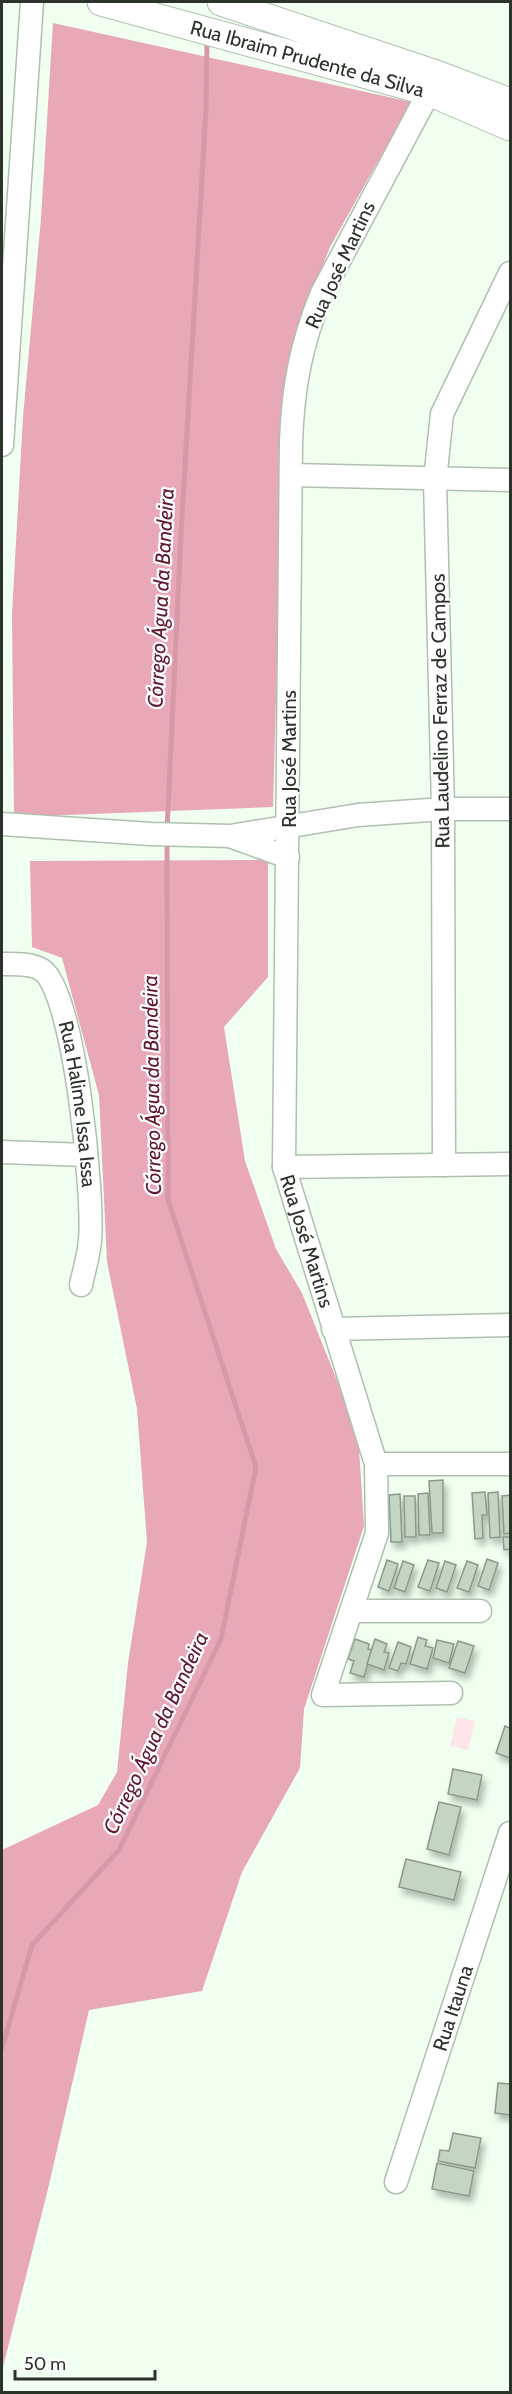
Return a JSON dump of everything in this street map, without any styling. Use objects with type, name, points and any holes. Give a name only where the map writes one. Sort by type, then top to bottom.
[{"type":"street","points":[[2,445],[8,247],[32,2]]},
{"type":"street","name":"Rua Ibraim Prudente da Silva","points":[[101,2],[510,102]]},
{"type":"street","name":"Rua Ibraim Prudente da Silva","points":[[220,2],[434,83],[510,127]]},
{"type":"street","name":"Rua José Martins","points":[[434,83],[346,244],[311,322],[295,377],[291,475],[284,1167],[376,1464],[377,1533],[323,1695],[452,1694]]},
{"type":"street","name":"Rua Laudelino Ferraz de Campos","points":[[444,1165],[442,809],[435,480],[442,414],[510,273]]},
{"type":"street","points":[[291,475],[510,480]]},
{"type":"street","points":[[2,824],[183,836],[230,836],[358,815],[442,809],[510,809]]},
{"type":"street","points":[[230,836],[288,857]]},
{"type":"street","name":"Rua Halime Issa Issa","points":[[2,964],[41,969],[54,988],[79,1088],[86,1155],[90,1240],[81,1285]]},
{"type":"street","points":[[2,1152],[86,1155]]},
{"type":"street","points":[[284,1167],[510,1164]]},
{"type":"street","points":[[333,1329],[510,1325]]},
{"type":"street","points":[[376,1464],[510,1464]]},
{"type":"street","points":[[351,1611],[480,1611]]},
{"type":"street","name":"Rua Itauna","points":[[396,2182],[507,1856],[510,1833]]},
{"type":"shaded area","points":[[53,23],[411,102],[330,247],[293,342],[284,408],[273,807],[14,817],[12,614],[23,417],[41,218]]},
{"type":"shaded area","points":[[268,860],[268,977],[224,1027],[245,1161],[276,1249],[302,1293],[358,1433],[364,1526],[304,1709],[300,1768],[242,1872],[202,1991],[89,2010],[48,2189],[2,2371],[2,1850],[98,1805],[117,1772],[128,1663],[147,1542],[137,1409],[107,1262],[99,1095],[62,958],[32,947],[30,861]]},
{"type":"shaded area","points":[[457,1717],[475,1721],[468,1750],[450,1746]]},
{"type":"building","points":[[443,1480],[443,1533],[432,1533],[429,1481]]},
{"type":"building","points":[[485,1492],[487,1515],[482,1515],[483,1538],[475,1539],[472,1493]]},
{"type":"building","points":[[498,1492],[500,1537],[490,1538],[488,1493]]},
{"type":"building","points":[[428,1493],[430,1535],[419,1535],[418,1494]]},
{"type":"building","points":[[400,1494],[402,1542],[391,1542],[389,1495]]},
{"type":"building","points":[[510,1495],[510,1533],[504,1534],[502,1496]]},
{"type":"building","points":[[404,1496],[415,1496],[416,1537],[405,1537]]},
{"type":"building","points":[[503,1537],[510,1537],[510,1549],[504,1550]]},
{"type":"building","points":[[487,1559],[498,1563],[489,1590],[478,1586]]},
{"type":"building","points":[[387,1560],[398,1564],[389,1591],[378,1587]]},
{"type":"building","points":[[428,1560],[439,1563],[430,1591],[418,1587]]},
{"type":"building","points":[[403,1561],[414,1565],[405,1592],[394,1588]]},
{"type":"building","points":[[445,1561],[456,1565],[447,1592],[436,1588]]},
{"type":"building","points":[[467,1561],[478,1565],[469,1592],[457,1588]]},
{"type":"building","points":[[418,1637],[427,1640],[425,1646],[433,1648],[427,1669],[410,1664]]},
{"type":"building","points":[[355,1639],[369,1644],[368,1649],[372,1650],[364,1677],[350,1673],[354,1661],[348,1659]]},
{"type":"building","points":[[375,1639],[387,1644],[384,1652],[389,1653],[384,1670],[367,1664]]},
{"type":"building","points":[[437,1640],[454,1644],[449,1663],[433,1658]]},
{"type":"building","points":[[458,1641],[474,1646],[465,1673],[449,1668]]},
{"type":"building","points":[[398,1642],[411,1647],[406,1664],[401,1663],[398,1671],[389,1668]]},
{"type":"building","points":[[505,1726],[510,1728],[510,1758],[496,1753]]},
{"type":"building","points":[[453,1769],[482,1775],[477,1800],[448,1794]]},
{"type":"building","points":[[439,1802],[461,1807],[449,1855],[427,1849]]},
{"type":"building","points":[[406,1859],[461,1872],[454,1900],[399,1887]]},
{"type":"building","points":[[498,2083],[510,2084],[510,2115],[495,2113]]},
{"type":"building","points":[[453,2133],[481,2138],[475,2168],[438,2161],[440,2150],[449,2151]]},
{"type":"building","points":[[437,2163],[474,2171],[469,2196],[432,2189]]},
{"type":"waterway","name":"Córrego Água da Bandeira","points":[[167,830],[181,534],[206,109],[207,44]]},
{"type":"waterway","name":"Córrego Água da Bandeira","points":[[2,2048],[32,1945],[119,1850],[221,1639],[256,1467],[168,1200],[167,839]]}]
